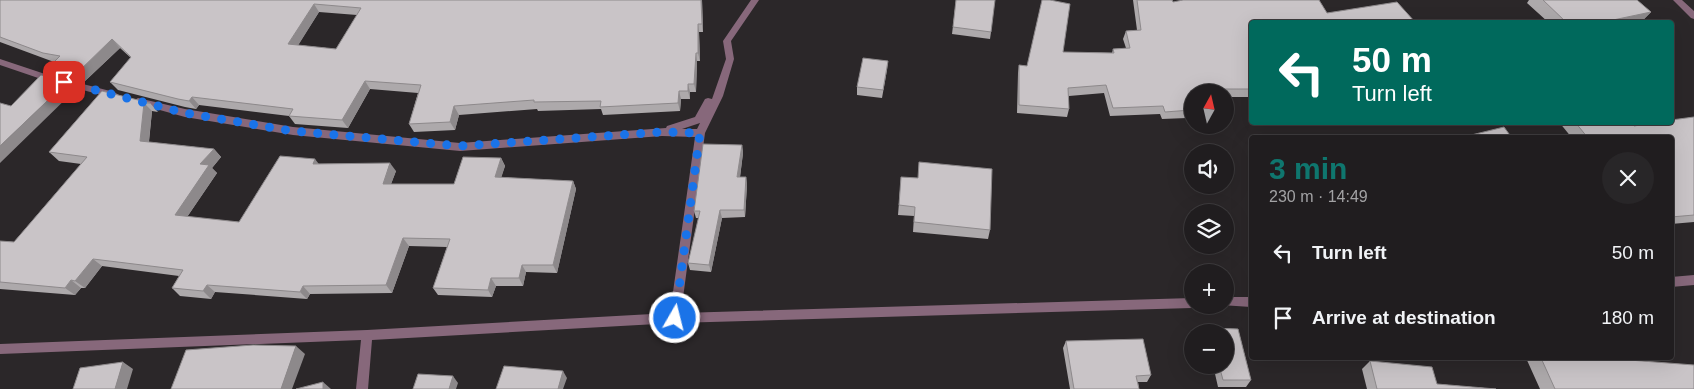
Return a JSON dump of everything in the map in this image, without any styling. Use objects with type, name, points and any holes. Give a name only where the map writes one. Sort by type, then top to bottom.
[{"type":"street","points":[[675,318],[700,133],[718,96],[730,59],[727,41],[755,0]]},
{"type":"street","points":[[1677,0],[1694,16]]},
{"type":"street","points":[[662,132],[698,120],[730,59]]},
{"type":"street","points":[[0,62],[47,78],[185,113],[292,131],[460,146],[662,132],[700,133]]},
{"type":"street","points":[[1674,282],[1694,280]]},
{"type":"street","points":[[1234,302],[1249,302]]},
{"type":"street","points":[[0,349],[367,335],[675,318],[1184,303]]},
{"type":"street","points":[[362,389],[367,335]]},
{"type":"building","points":[[0,0],[701,0],[702,24],[698,24],[698,53],[696,53],[694,84],[688,84],[688,91],[679,91],[678,103],[600,107],[601,101],[534,102],[534,100],[454,106],[450,122],[409,124],[421,85],[365,81],[342,120],[289,116],[293,109],[192,97],[189,101],[110,82],[131,57],[112,39],[76,74],[49,67],[60,56],[43,53],[0,37]],"holes":[[[314,4],[361,8],[336,49],[288,44]]]},
{"type":"building","points":[[956,0],[995,0],[991,32],[953,27]]},
{"type":"building","points":[[1042,0],[1070,4],[1063,52],[1114,53],[1113,49],[1130,48],[1126,31],[1141,30],[1137,0],[1172,0],[1173,2],[1183,0],[1319,0],[1327,13],[1397,2],[1413,20],[1249,20],[1249,89],[1234,89],[1234,84],[1184,84],[1184,111],[1165,112],[1163,106],[1113,108],[1106,85],[1068,88],[1069,109],[1019,105],[1019,65],[1027,66]]},
{"type":"building","points":[[1543,0],[1637,0],[1651,12],[1613,20],[1564,20]]},
{"type":"building","points":[[863,58],[888,61],[883,90],[857,87]]},
{"type":"building","points":[[41,75],[67,82],[0,146],[0,103],[11,106]]},
{"type":"building","points":[[102,91],[150,103],[144,103],[140,141],[214,149],[200,164],[209,165],[175,215],[239,222],[280,156],[315,159],[313,164],[390,163],[383,184],[454,184],[463,157],[501,158],[495,177],[573,181],[553,265],[522,265],[519,278],[491,278],[488,290],[433,288],[450,239],[403,238],[386,285],[303,286],[300,292],[207,285],[203,291],[172,288],[183,270],[93,259],[75,281],[71,280],[65,288],[0,282],[0,241],[14,242],[87,157],[49,152]]},
{"type":"building","points":[[1694,117],[1694,215],[1674,217],[1674,135],[1586,135],[1577,125],[1674,125],[1674,120]]},
{"type":"building","points":[[1504,127],[1510,135],[1471,135]]},
{"type":"building","points":[[703,144],[742,145],[737,177],[746,177],[744,210],[720,210],[709,265],[688,263],[700,211],[694,211]]},
{"type":"building","points":[[919,162],[992,169],[990,230],[914,222],[915,207],[899,205],[901,177],[918,178]]},
{"type":"building","points":[[1234,329],[1238,329],[1251,380],[1223,380],[1221,374],[1234,374]]},
{"type":"building","points":[[1143,339],[1151,375],[1136,376],[1139,389],[1074,389],[1066,341]]},
{"type":"building","points":[[253,345],[296,346],[281,389],[171,389],[186,350]]},
{"type":"building","points":[[1542,360],[1629,360],[1694,365],[1694,389],[1555,389]]},
{"type":"building","points":[[1370,361],[1432,367],[1437,384],[1496,389],[1377,389]]},
{"type":"building","points":[[123,362],[115,389],[73,389],[80,368]]},
{"type":"building","points":[[504,366],[563,371],[558,389],[496,389]]},
{"type":"building","points":[[418,374],[453,376],[449,389],[413,389]]},
{"type":"building","points":[[323,382],[323,389],[296,389]]},
{"type":"route","points":[[64,82],[185,113],[292,131],[460,146],[662,132],[700,133],[675,318]]}]
